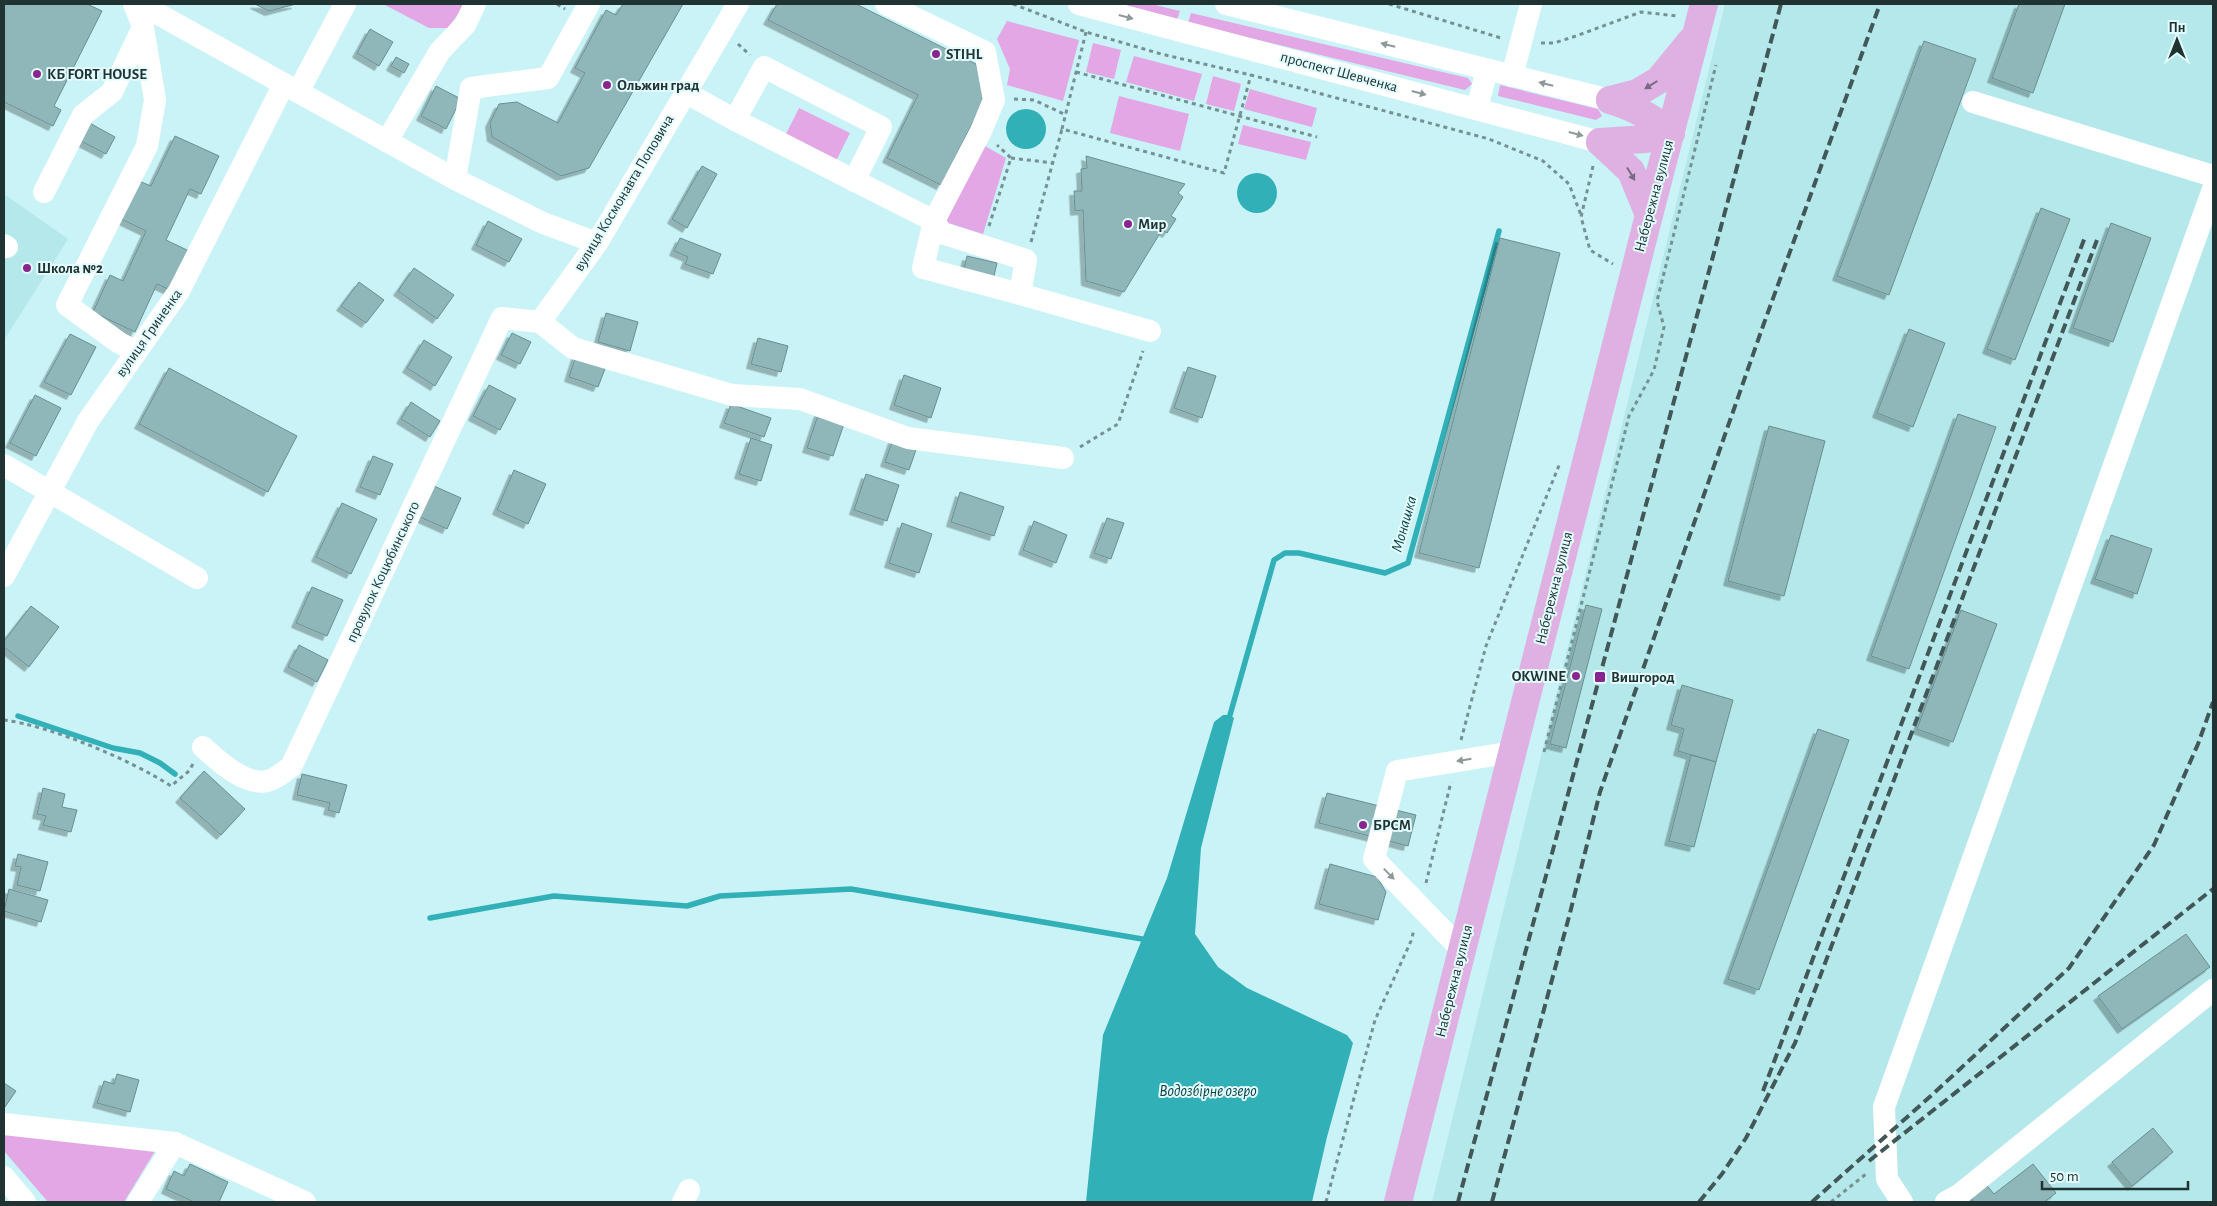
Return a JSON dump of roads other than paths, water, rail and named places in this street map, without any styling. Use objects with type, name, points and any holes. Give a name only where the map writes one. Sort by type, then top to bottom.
[{"type":"main road","name":"Набережна вулиця","points":[[1398,1202],[1704,4]]},
{"type":"main road","points":[[1610,100],[1637,94],[1659,80],[1696,36]]},
{"type":"main road","points":[[1610,100],[1652,117],[1671,133]]},
{"type":"main road","points":[[1597,152],[1671,133]]},
{"type":"main road","points":[[1597,152],[1631,171],[1649,215]]},
{"type":"street","name":"вулиця Гриненка","points":[[4,576],[88,420],[179,292],[291,88],[345,4]]},
{"type":"street","points":[[387,141],[440,51],[465,24],[476,4]]},
{"type":"street","points":[[454,179],[471,88],[548,78],[589,4]]},
{"type":"street","name":"вулиця Космонавта Поповича","points":[[540,322],[597,243],[738,4]]},
{"type":"street","points":[[886,4],[985,52],[994,100],[981,131],[934,221],[923,268],[1150,331]]},
{"type":"street","name":"проспект Шевченка","points":[[1079,4],[1477,108],[1597,152]]},
{"type":"street","points":[[1226,4],[1610,100]]},
{"type":"street","points":[[1512,76],[1531,4]]},
{"type":"street","points":[[146,10],[454,179],[542,222],[597,243]]},
{"type":"street","points":[[44,192],[83,115],[112,92],[146,10]]},
{"type":"street","points":[[136,352],[118,342],[67,304],[147,146],[155,100],[146,10]]},
{"type":"street","points":[[735,120],[764,67],[881,128],[854,181]]},
{"type":"street","points":[[1477,108],[1487,70]]},
{"type":"street","points":[[685,92],[735,120],[934,221],[942,233],[1026,260],[1020,294]]},
{"type":"street","points":[[1973,102],[2213,176]]},
{"type":"street","points":[[1902,1202],[1887,1179],[1884,1107],[2213,189]]},
{"type":"street","name":"провулок Коцюбинського","points":[[203,747],[227,769],[248,779],[267,782],[291,767],[502,318],[540,322]]},
{"type":"street","points":[[540,322],[573,348],[732,395],[800,399],[908,438],[1063,458]]},
{"type":"street","points":[[4,465],[197,578]]},
{"type":"street","points":[[1462,950],[1374,859],[1397,771],[1512,752]]},
{"type":"street","points":[[1946,1202],[1966,1189],[2213,990]]},
{"type":"street","points":[[4,1124],[175,1143],[306,1202]]},
{"type":"street","points":[[138,1202],[175,1143]]},
{"type":"street","points":[[4,1177],[25,1202]]},
{"type":"water","points":[[1026,109],[1040,115],[1046,129],[1040,143],[1026,149],[1012,143],[1006,129],[1012,115]]},
{"type":"water","points":[[1257,173],[1268,176],[1274,182],[1277,193],[1274,204],[1268,210],[1257,213],[1246,210],[1240,204],[1237,193],[1240,182],[1246,176]]},
{"type":"water","name":"Водозбірне озеро","points":[[1223,715],[1230,715],[1234,718],[1201,848],[1195,934],[1218,967],[1247,988],[1347,1035],[1353,1043],[1327,1137],[1312,1202],[1086,1202],[1103,1035],[1167,878],[1214,722]]},
{"type":"waterway","name":"Монашка","points":[[1230,715],[1274,560],[1285,553],[1299,553],[1385,573],[1408,563],[1499,231]]},
{"type":"waterway","points":[[18,716],[113,748],[140,753],[160,763],[175,774]]},
{"type":"waterway","points":[[430,918],[554,896],[687,906],[720,896],[851,889],[1142,939]]},
{"type":"railway","points":[[1458,1202],[1781,4]]},
{"type":"railway","points":[[1492,1202],[1570,913],[1600,792],[1763,326],[1880,4]]},
{"type":"railway","points":[[1763,1091],[2085,237]]},
{"type":"railway","points":[[1699,1202],[1722,1174],[1746,1138],[1795,1043],[2097,240]]},
{"type":"railway","points":[[1812,1202],[1933,1094],[2069,968],[2154,845],[2198,744],[2213,702]]},
{"type":"railway","points":[[1869,1161],[2213,889]]},
{"type":"place","name":"STIHL","points":[[936,54]]},
{"type":"place","name":"КБ FORT HOUSE","points":[[37,74]]},
{"type":"place","name":"Ольжин град","points":[[607,85]]},
{"type":"place","name":"Мир","points":[[1128,224]]},
{"type":"place","name":"Школа №2","points":[[27,268]]},
{"type":"place","name":"OKWINE","points":[[1576,676]]},
{"type":"place","name":"Вишгород","points":[[1600,677]]},
{"type":"place","name":"БРСМ","points":[[1363,825]]}]
